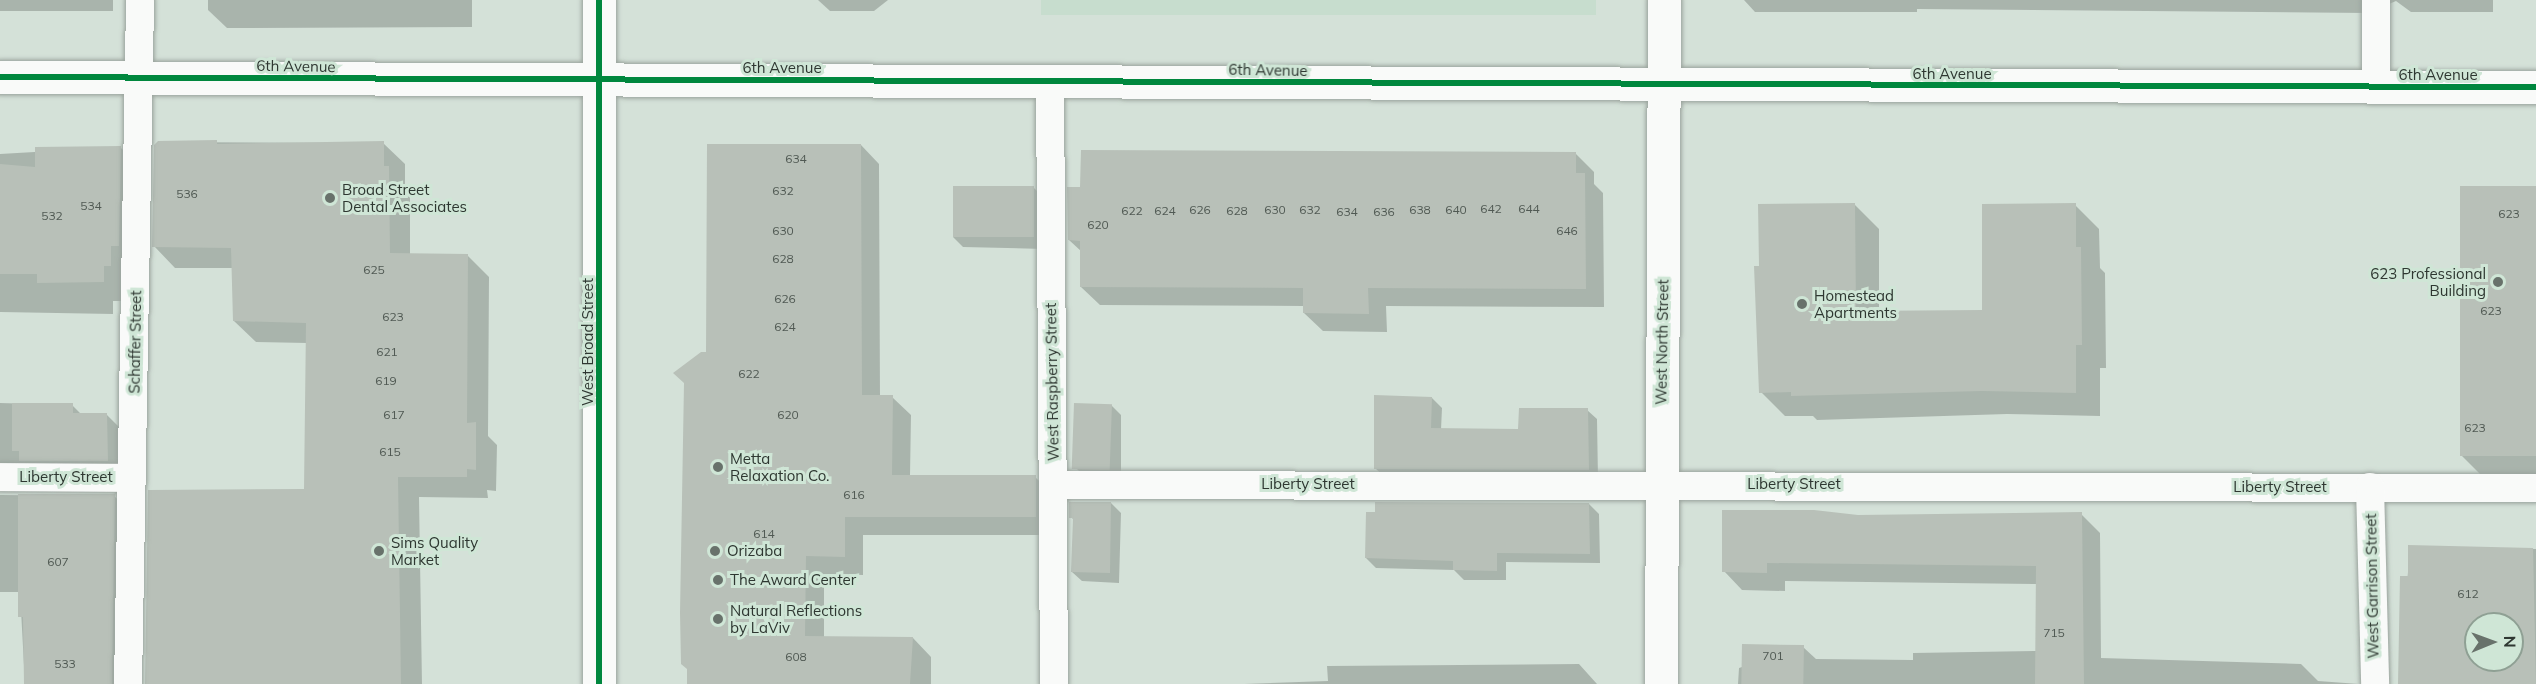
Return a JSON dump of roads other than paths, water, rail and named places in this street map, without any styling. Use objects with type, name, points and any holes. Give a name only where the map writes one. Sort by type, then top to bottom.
[{"type":"street","name":"West Broad Street","points":[[599,0],[599,684]]},
{"type":"street","name":"West North Street","points":[[1661,684],[1660,483],[1664,0]]},
{"type":"street","name":"6th Avenue","points":[[0,76],[2536,87]]},
{"type":"lane","name":"Schaffer Street","points":[[128,684],[140,0]]},
{"type":"lane","points":[[2376,0],[2376,87]]},
{"type":"lane","name":"West Raspberry Street","points":[[1050,80],[1054,684]]},
{"type":"lane","name":"Liberty Street","points":[[0,477],[132,478]]},
{"type":"lane","name":"Liberty Street","points":[[1053,485],[1660,483],[2536,488]]},
{"type":"lane","name":"West Garrison Street","points":[[2370,487],[2374,684]]},
{"type":"place","name":"Broad Street Dental Associates","points":[[330,198]]},
{"type":"place","name":"623 Professional Building","points":[[2498,282]]},
{"type":"place","name":"Homestead Apartments","points":[[1802,304]]},
{"type":"place","name":"Metta Relaxation Co.","points":[[718,467]]},
{"type":"place","name":"Sims Quality Market","points":[[379,551]]},
{"type":"place","name":"Orizaba","points":[[715,551]]},
{"type":"place","name":"The Award Center","points":[[718,580]]},
{"type":"place","name":"Natural Reflections by LaViv","points":[[718,619]]}]
